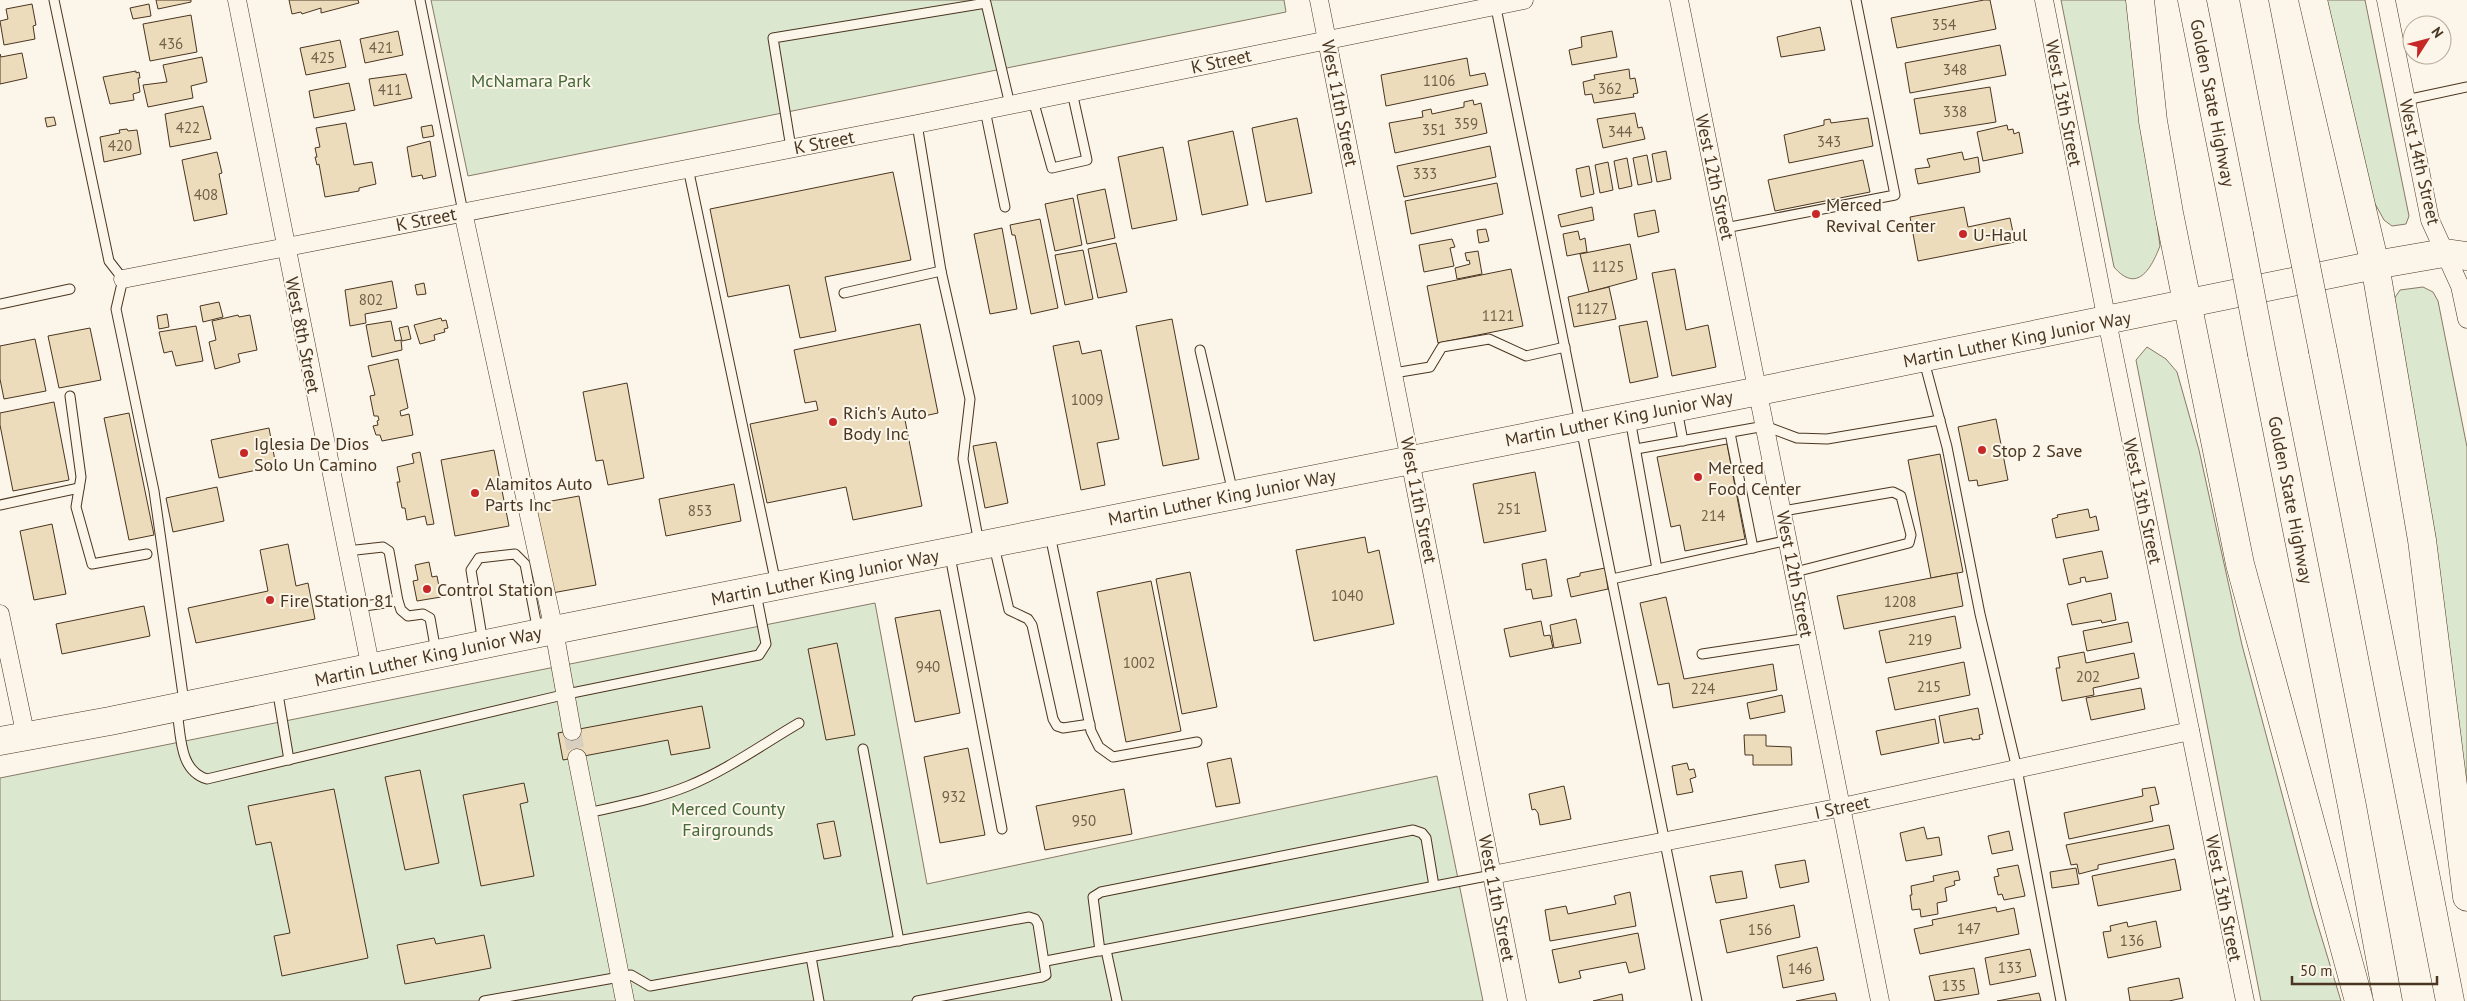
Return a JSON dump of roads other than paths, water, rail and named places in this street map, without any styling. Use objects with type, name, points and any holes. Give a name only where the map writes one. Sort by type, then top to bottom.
[{"type":"main road","points":[[2140,0],[2153,121],[2186,304],[2240,564],[2359,1001]]},
{"type":"main road","name":"Golden State Highway","points":[[2192,0],[2352,806],[2388,1001]]},
{"type":"main road","points":[[2254,0],[2450,1001]]},
{"type":"main road","points":[[2313,0],[2375,265],[2422,540],[2467,898]]},
{"type":"main road","name":"Martin Luther King Junior Way","points":[[13,739],[277,688],[546,632],[1924,358],[2375,265],[2456,255],[2467,237]]},
{"type":"street","name":"West 8th Street","points":[[237,0],[371,669]]},
{"type":"street","name":"West 11th Street","points":[[1319,0],[1517,1001]]},
{"type":"street","name":"K Street","points":[[123,280],[917,124],[1495,3],[1524,0]]},
{"type":"street","name":"West 12th Street","points":[[1679,0],[1789,540],[1880,1001]]},
{"type":"street","name":"West 13th Street","points":[[2044,0],[2106,321],[2244,1001]]},
{"type":"street","name":"West 14th Street","points":[[2386,0],[2430,220],[2456,255],[2467,319]]},
{"type":"street","points":[[463,212],[546,632],[567,694],[572,731]]},
{"type":"street","points":[[0,614],[13,739]]},
{"type":"street","name":"I Street","points":[[1492,875],[1842,807],[2190,731]]},
{"type":"street","points":[[577,758],[625,1001]]},
{"type":"lane","points":[[54,0],[109,260],[123,280],[116,308],[154,491],[181,707],[186,763],[197,776],[207,779],[567,694],[759,655],[766,644],[765,531],[688,168]]},
{"type":"lane","points":[[420,0],[463,212]]},
{"type":"lane","points":[[1725,228],[1895,195],[1856,0]]},
{"type":"lane","points":[[791,148],[774,38],[986,3],[1010,105]]},
{"type":"lane","points":[[1495,3],[1697,1001]]},
{"type":"lane","points":[[2406,100],[2467,87]]},
{"type":"lane","points":[[1033,100],[1052,168],[1087,160],[1072,92]]},
{"type":"lane","points":[[985,110],[1004,207]]},
{"type":"lane","points":[[917,124],[940,271],[970,399],[963,460],[986,545],[1009,610],[1028,619],[1032,625],[1053,719],[1057,726],[1064,728],[1090,724]]},
{"type":"lane","points":[[844,293],[940,271]]},
{"type":"lane","points":[[0,304],[70,289]]},
{"type":"lane","points":[[1394,373],[1430,367],[1442,347],[1489,339],[1526,356],[1565,347]]},
{"type":"lane","points":[[1200,350],[1233,495]]},
{"type":"lane","points":[[1924,358],[1940,420],[1980,614],[2017,769],[2061,1001]]},
{"type":"lane","points":[[70,396],[81,477],[76,507],[92,564],[147,554]]},
{"type":"lane","points":[[1676,407],[1683,440]]},
{"type":"lane","points":[[1630,416],[1657,569]]},
{"type":"lane","points":[[1636,449],[1766,426],[1797,438],[1827,439],[1940,420]]},
{"type":"lane","points":[[1730,433],[1753,548]]},
{"type":"lane","points":[[0,505],[80,488]]},
{"type":"lane","points":[[1783,512],[1893,492],[1901,496],[1911,535],[1909,543],[1795,572]]},
{"type":"lane","points":[[1050,532],[1094,740],[1099,747],[1113,757],[1197,742]]},
{"type":"lane","points":[[1612,578],[1789,540]]},
{"type":"lane","points":[[347,551],[382,547],[388,551],[401,610],[408,616],[423,614],[430,618],[437,655]]},
{"type":"lane","points":[[949,553],[1002,829]]},
{"type":"lane","points":[[484,645],[471,570],[479,558],[515,554],[525,564],[546,632]]},
{"type":"lane","points":[[358,607],[398,601]]},
{"type":"lane","points":[[1702,654],[1808,638]]},
{"type":"lane","points":[[277,688],[289,760]]},
{"type":"lane","points":[[588,814],[660,796],[689,785],[714,774],[799,723]]},
{"type":"lane","points":[[863,749],[899,941]]},
{"type":"lane","points":[[1116,1001],[1093,906],[1093,897],[1101,892],[1412,830],[1422,833],[1426,838],[1434,886]]},
{"type":"lane","points":[[1046,961],[1492,875]]},
{"type":"lane","points":[[484,1001],[631,975],[650,986],[1029,917],[1035,919],[1038,924],[1046,961],[1046,974],[1042,977],[917,1001]]},
{"type":"lane","points":[[811,957],[819,1001]]},
{"type":"tunnel","points":[[572,731],[577,758]]},
{"type":"place","name":"Merced Revival Center","points":[[1816,214]]},
{"type":"place","name":"U-Haul","points":[[1963,234]]},
{"type":"place","name":"Rich's Auto Body Inc","points":[[833,422]]},
{"type":"place","name":"Stop 2 Save","points":[[1982,450]]},
{"type":"place","name":"Iglesia De Dios Solo Un Camino","points":[[244,453]]},
{"type":"place","name":"Merced Food Center","points":[[1698,477]]},
{"type":"place","name":"Alamitos Auto Parts Inc","points":[[475,493]]},
{"type":"place","name":"Control Station","points":[[427,589]]},
{"type":"place","name":"Fire Station 81","points":[[270,600]]},
{"type":"park label","name":"McNamara Park","points":[[531,80]]},
{"type":"park label","name":"Merced County Fairgrounds","points":[[728,818]]}]
